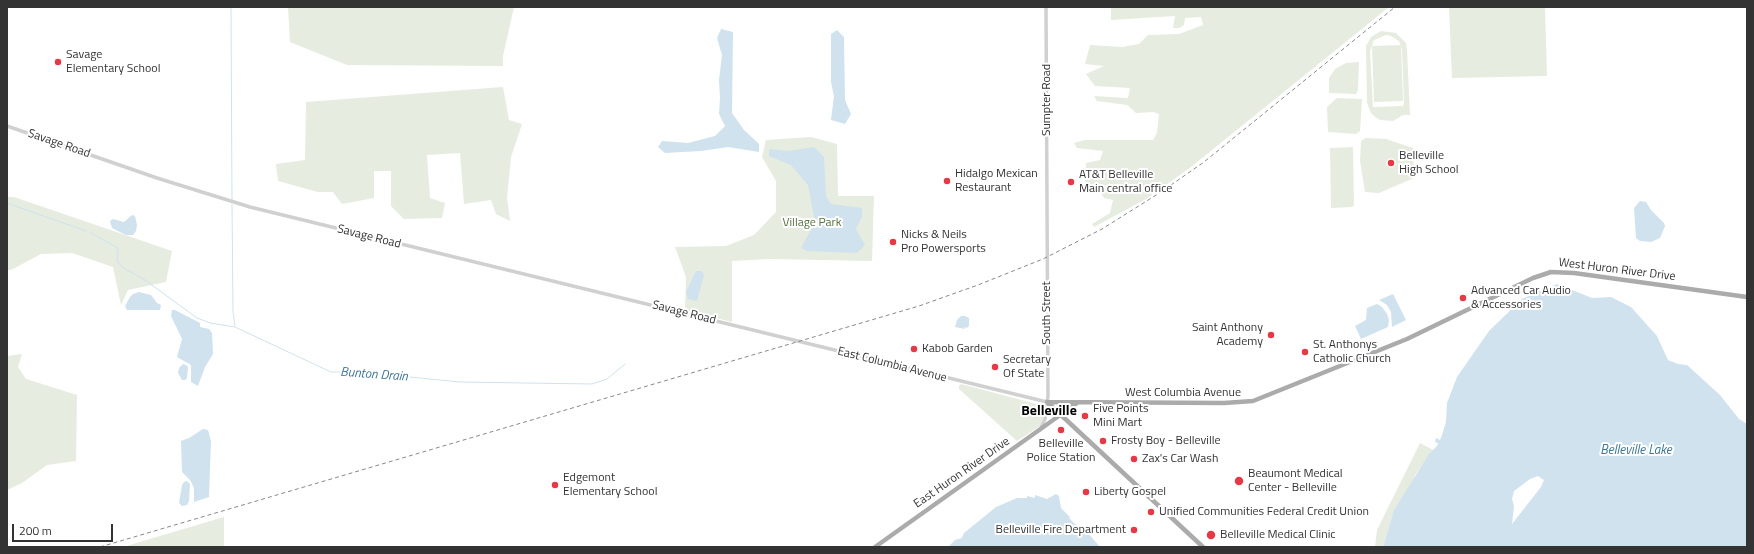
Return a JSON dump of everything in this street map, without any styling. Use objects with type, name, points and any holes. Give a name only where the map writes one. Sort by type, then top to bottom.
[{"type":"main road","name":"West Huron River Drive","points":[[1490,300],[1533,278],[1557,272],[1747,297]]},
{"type":"main road","name":"West Columbia Avenue","points":[[1047,402],[1224,403],[1253,401],[1396,344],[1490,300]]},
{"type":"main road","points":[[1047,402],[1203,547]]},
{"type":"main road","name":"East Huron River Drive","points":[[875,547],[1077,403]]},
{"type":"street","name":"Sumpter Road","points":[[1046,7],[1047,194]]},
{"type":"street","name":"Savage Road","points":[[7,126],[150,176],[226,200],[411,247],[738,326]]},
{"type":"street","name":"South Street","points":[[1039,431],[1045,419],[1047,402],[1047,194]]},
{"type":"street","name":"East Columbia Avenue","points":[[738,326],[1047,402]]},
{"type":"green space","points":[[288,7],[514,7],[503,56],[503,66],[347,65],[290,42]]},
{"type":"green space","points":[[1389,7],[1191,167],[1146,199],[1094,227],[1092,224],[1110,213],[1113,200],[1104,198],[1100,191],[1085,190],[1086,163],[1100,160],[1103,151],[1077,148],[1074,143],[1085,140],[1153,140],[1157,133],[1159,114],[1153,112],[1136,113],[1127,105],[1097,101],[1094,96],[1128,98],[1130,88],[1095,86],[1086,74],[1104,66],[1085,64],[1090,45],[1122,47],[1139,44],[1148,35],[1179,34],[1203,25],[1201,17],[1185,18],[1184,25],[1179,28],[1173,28],[1175,16],[1111,20],[1111,8]]},
{"type":"green space","points":[[1449,7],[1545,7],[1547,76],[1452,78]]},
{"type":"green space","points":[[1381,31],[1396,33],[1406,43],[1410,115],[1403,115],[1393,121],[1380,120],[1371,113],[1367,103],[1366,46],[1371,37]],"holes":[[[1386,35],[1399,41],[1402,49],[1403,106],[1373,107],[1370,51],[1374,40]]]},
{"type":"green space","points":[[1401,45],[1403,101],[1374,102],[1372,46]]},
{"type":"green space","points":[[1359,62],[1358,90],[1356,94],[1329,93],[1329,78],[1335,69],[1346,63]]},
{"type":"green space","points":[[503,87],[509,120],[522,124],[511,157],[507,198],[510,221],[496,214],[491,200],[464,204],[460,153],[427,155],[430,198],[445,203],[442,218],[404,219],[391,206],[391,171],[374,171],[374,198],[342,204],[333,192],[318,192],[278,181],[276,164],[305,160],[306,102]]},
{"type":"green space","points":[[1337,98],[1362,99],[1360,131],[1356,134],[1328,132],[1327,107]]},
{"type":"green space","name":"Village Park","points":[[811,137],[837,144],[838,196],[874,196],[872,261],[770,259],[732,261],[732,322],[685,310],[686,277],[675,247],[726,246],[754,235],[776,212],[776,181],[762,157],[766,140]]},
{"type":"green space","points":[[1366,138],[1386,139],[1413,148],[1414,178],[1379,193],[1365,192],[1360,161],[1361,141]]},
{"type":"green space","points":[[1353,147],[1354,205],[1352,207],[1331,208],[1330,148]]},
{"type":"green space","points":[[7,197],[14,197],[172,251],[166,282],[128,290],[121,305],[113,267],[72,253],[41,254],[11,270],[7,270]]},
{"type":"green space","points":[[22,354],[18,367],[26,379],[77,395],[76,461],[47,465],[22,483],[7,490],[7,356]]},
{"type":"green space","points":[[961,384],[1044,406],[1043,419],[1040,426],[1017,441],[959,389]]},
{"type":"green space","points":[[1420,443],[1433,450],[1415,475],[1411,485],[1394,510],[1383,547],[1375,547],[1377,530]]},
{"type":"green space","points":[[224,517],[224,547],[123,547]]},
{"type":"water","points":[[721,29],[733,32],[732,113],[744,130],[759,144],[759,152],[728,147],[701,151],[665,153],[658,147],[662,141],[688,143],[715,136],[725,126],[719,114],[719,80],[722,55],[717,38]]},
{"type":"water","points":[[837,30],[844,37],[845,100],[851,114],[845,124],[831,120],[834,96],[831,82],[831,34]]},
{"type":"water","points":[[814,147],[824,157],[826,196],[831,204],[862,208],[862,217],[856,229],[865,245],[857,253],[807,251],[801,248],[815,222],[808,185],[791,165],[769,156],[769,149],[788,151]]},
{"type":"water","points":[[1640,201],[1646,202],[1665,226],[1660,238],[1651,242],[1640,241],[1636,238],[1634,208]]},
{"type":"water","points":[[132,215],[135,216],[137,225],[136,231],[133,235],[126,235],[112,228],[110,221],[113,219],[124,222]]},
{"type":"water","points":[[696,271],[702,271],[704,275],[697,301],[688,299],[686,292]]},
{"type":"water","name":"Belleville Lake","points":[[1557,284],[1592,298],[1611,297],[1631,307],[1657,336],[1668,360],[1678,364],[1687,365],[1720,395],[1739,419],[1747,424],[1747,547],[1383,547],[1394,510],[1429,454],[1437,446],[1438,443],[1435,442],[1436,438],[1440,440],[1446,422],[1447,403],[1457,377],[1489,331],[1522,299]],"holes":[[[1538,476],[1544,480],[1541,487],[1512,524],[1514,506],[1512,499],[1514,491],[1530,479]]]},
{"type":"water","points":[[139,292],[151,295],[157,303],[161,305],[160,310],[127,310],[125,306],[130,297]]},
{"type":"water","points":[[1393,294],[1406,320],[1392,327],[1391,312],[1387,305],[1379,300]]},
{"type":"water","points":[[1377,304],[1382,307],[1387,314],[1389,320],[1388,327],[1361,339],[1355,326],[1366,320],[1367,308]]},
{"type":"water","points":[[172,310],[175,310],[200,323],[200,327],[209,329],[212,333],[213,354],[205,367],[198,386],[191,382],[191,365],[177,357],[182,339],[171,316]]},
{"type":"water","points":[[961,316],[969,318],[969,326],[967,328],[964,327],[965,329],[955,327],[957,320]]},
{"type":"water","points":[[183,364],[188,367],[187,378],[185,380],[182,380],[178,373],[179,368]]},
{"type":"water","points":[[203,429],[208,430],[211,441],[209,497],[194,502],[194,488],[190,480],[182,472],[181,441]]},
{"type":"water","points":[[187,481],[190,484],[189,501],[187,505],[182,506],[179,503],[182,485]]},
{"type":"water","points":[[1056,494],[1059,496],[1061,508],[1070,517],[1069,518],[1088,533],[1100,547],[948,547],[955,540],[962,538],[964,533],[996,507],[1017,498],[1027,498],[1027,496],[1035,498],[1035,495],[1047,499]]},
{"type":"waterway","points":[[231,7],[232,200]]},
{"type":"waterway","name":"Bunton Drain","points":[[7,203],[86,231]]},
{"type":"waterway","points":[[232,204],[233,312],[235,326]]},
{"type":"waterway","name":"Bunton Drain","points":[[91,233],[118,248],[117,261],[122,267],[145,280],[197,318],[210,323],[235,327],[331,372],[360,372],[460,382],[592,384],[607,379],[625,364]]},
{"type":"railway","points":[[100,547],[919,306],[978,285],[1043,259],[1102,229],[1161,192],[1204,162],[1395,7]]},
{"type":"place","name":"Savage Elementary School","points":[[58,62]]},
{"type":"place","name":"Belleville High School","points":[[1391,163]]},
{"type":"place","name":"Hidalgo Mexican Restaurant","points":[[947,181]]},
{"type":"place","name":"AT&T Belleville Main central office","points":[[1071,182]]},
{"type":"place","name":"Nicks & Neils Pro Powersports","points":[[893,242]]},
{"type":"place","name":"Advanced Car Audio & Accessories","points":[[1463,298]]},
{"type":"place","name":"Saint Anthony Academy","points":[[1271,335]]},
{"type":"place","name":"Kabob Garden","points":[[914,349]]},
{"type":"place","name":"St. Anthonys Catholic Church","points":[[1305,352]]},
{"type":"place","name":"Secretary Of State","points":[[995,367]]},
{"type":"place","name":"Five Points Mini Mart","points":[[1085,416]]},
{"type":"place","name":"Belleville Police Station","points":[[1061,430]]},
{"type":"place","name":"Frosty Boy - Belleville","points":[[1103,441]]},
{"type":"place","name":"Zax's Car Wash","points":[[1134,459]]},
{"type":"place","name":"Beaumont Medical Center - Belleville","points":[[1239,481]]},
{"type":"place","name":"Edgemont Elementary School","points":[[555,485]]},
{"type":"place","name":"Liberty Gospel","points":[[1086,492]]},
{"type":"place","name":"Unified Communities Federal Credit Union","points":[[1151,512]]},
{"type":"place","name":"Belleville Fire Department","points":[[1134,530]]},
{"type":"place","name":"Belleville Medical Clinic","points":[[1211,535]]},
{"type":"district","name":"Belleville","points":[[1049,412]]}]
